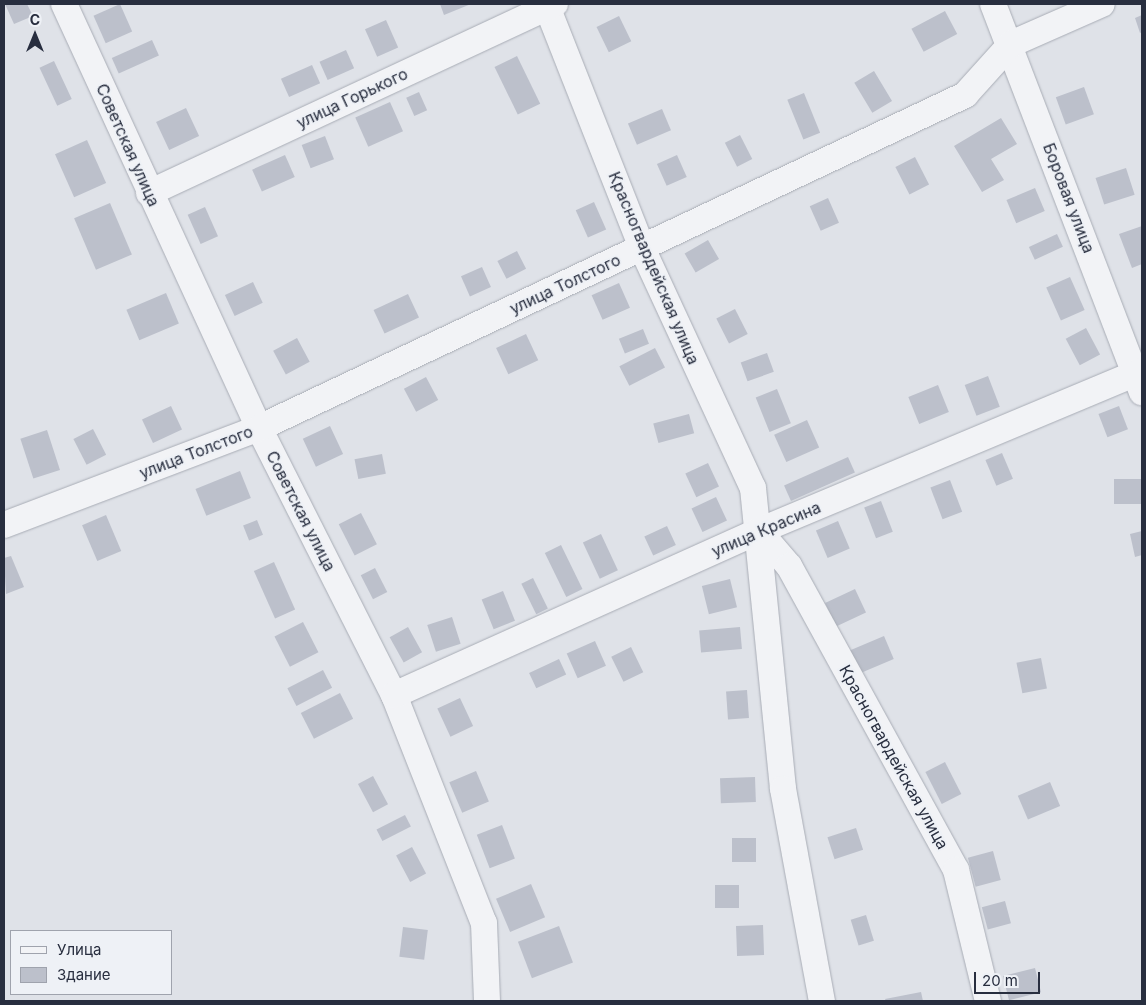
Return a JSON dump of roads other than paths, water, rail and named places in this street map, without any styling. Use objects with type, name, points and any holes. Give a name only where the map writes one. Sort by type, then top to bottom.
[{"type":"street","name":"Советская улица","points":[[64,4],[149,193],[259,428],[394,695],[484,923],[487,1001]]},
{"type":"street","name":"Боровая улица","points":[[993,4],[1011,44],[1140,379]]},
{"type":"street","name":"улица Толстого","points":[[4,526],[259,428],[965,95],[1011,44],[1102,4]]},
{"type":"street","name":"улица Горького","points":[[149,193],[550,5]]},
{"type":"street","name":"Красногвардейская улица","points":[[550,5],[642,248],[753,488],[759,531],[782,789],[822,1001]]},
{"type":"street","name":"улица Красина","points":[[394,695],[759,531],[1140,379]]},
{"type":"street","name":"Красногвардейская улица","points":[[759,531],[789,566],[956,870],[988,1001]]}]
